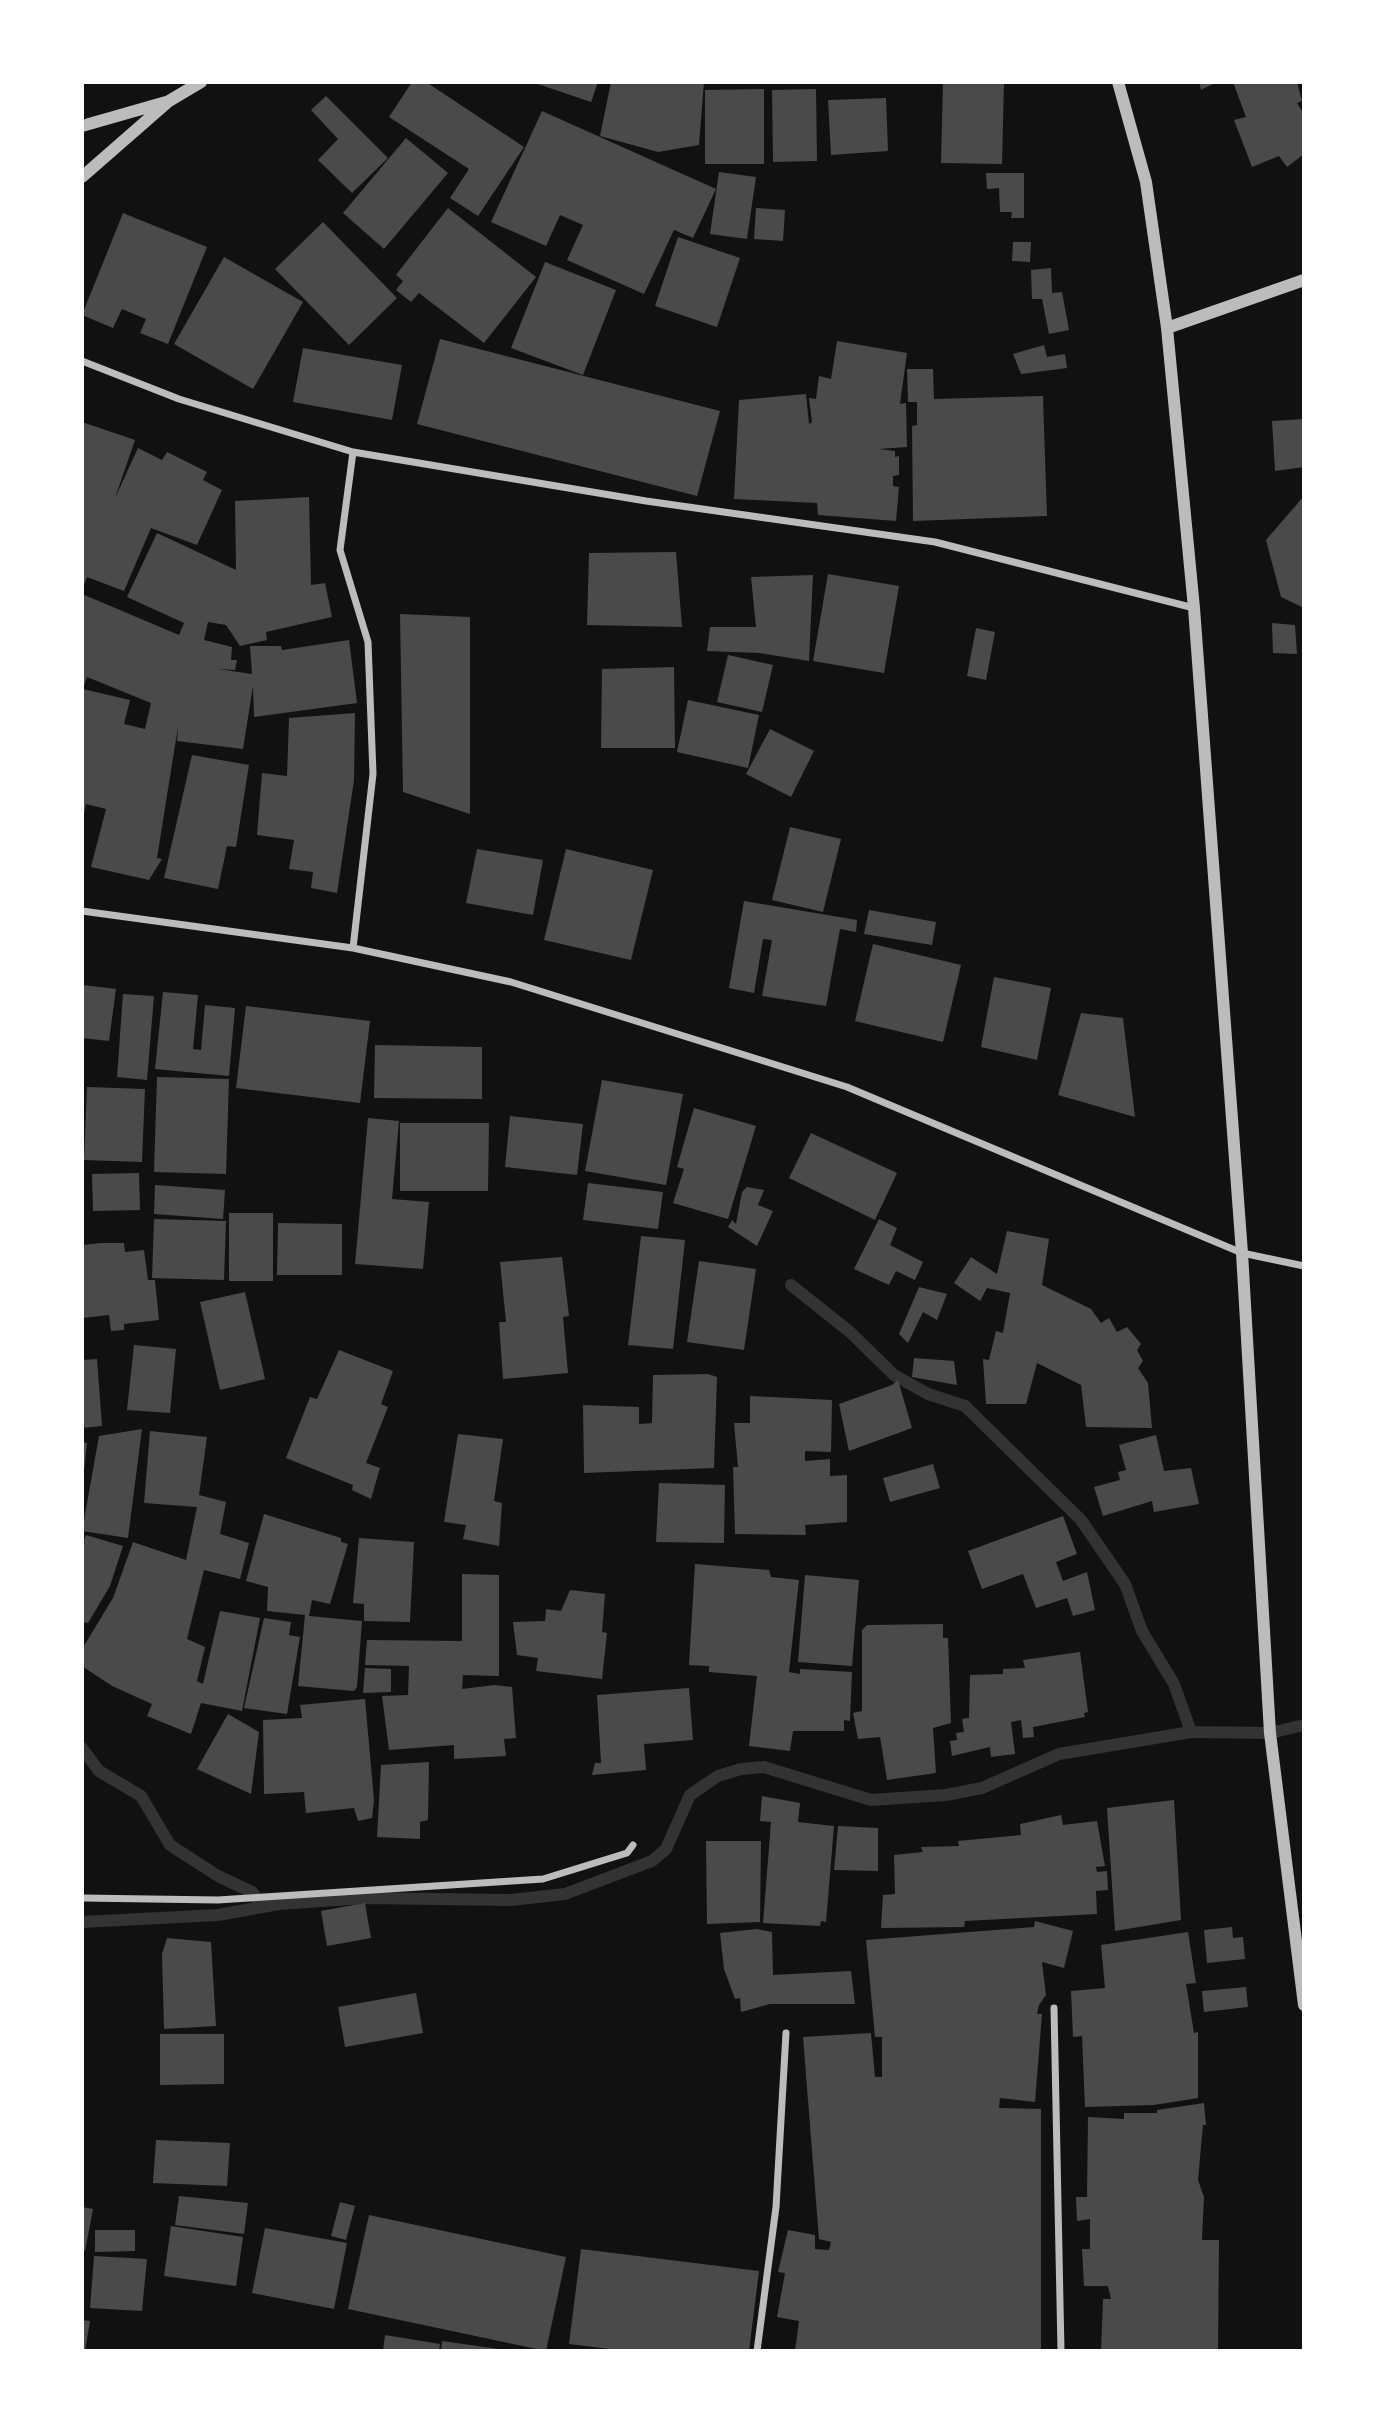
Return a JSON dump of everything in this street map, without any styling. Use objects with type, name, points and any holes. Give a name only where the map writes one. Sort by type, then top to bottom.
[{"type":"street","points":[[82,177],[169,101],[201,82]]},
{"type":"street","points":[[1118,82],[1146,182],[1167,328],[1194,608],[1241,1253],[1270,1733],[1304,2005]]},
{"type":"street","points":[[82,126],[169,101]]},
{"type":"street","points":[[1167,328],[1304,280]]},
{"type":"street","points":[[83,361],[179,399],[353,452],[646,501],[935,542],[1194,608]]},
{"type":"street","points":[[353,452],[340,550],[368,642],[373,774],[353,948]]},
{"type":"street","points":[[82,911],[353,948],[511,982],[847,1087],[1241,1253],[1304,1266]]},
{"type":"street","points":[[82,1898],[218,1900],[542,1879],[627,1853],[633,1845]]},
{"type":"street","points":[[1054,2008],[1061,2351]]},
{"type":"street","points":[[757,2351],[776,2207],[786,2034]]},
{"type":"building","points":[[412,82],[426,82],[524,147],[478,216],[450,198],[469,169],[389,117]]},
{"type":"building","points":[[532,82],[598,82],[591,102]]},
{"type":"building","points":[[611,82],[704,82],[699,145],[658,152],[600,136]]},
{"type":"building","points":[[943,82],[1004,82],[1002,164],[941,163]]},
{"type":"building","points":[[1199,82],[1217,82],[1201,90]]},
{"type":"building","points":[[1233,82],[1297,82],[1302,101],[1297,103],[1304,114],[1304,154],[1287,167],[1279,156],[1252,167],[1234,120],[1246,117]]},
{"type":"building","points":[[764,89],[764,164],[705,164],[705,90]]},
{"type":"building","points":[[816,89],[817,161],[773,162],[772,90]]},
{"type":"building","points":[[326,96],[388,158],[352,193],[318,160],[338,139],[311,110]]},
{"type":"building","points":[[886,98],[888,151],[831,155],[828,100]]},
{"type":"building","points":[[542,111],[716,189],[693,238],[674,230],[644,294],[567,260],[583,225],[560,215],[546,246],[491,222]]},
{"type":"building","points":[[406,138],[448,173],[384,249],[343,213]]},
{"type":"building","points":[[719,172],[756,177],[747,239],[710,234]]},
{"type":"building","points":[[986,173],[1024,173],[1024,218],[1011,218],[1012,212],[1000,212],[999,188],[987,189]]},
{"type":"building","points":[[448,208],[536,277],[484,343],[419,293],[411,302],[396,290],[403,281],[396,275]]},
{"type":"building","points":[[756,208],[785,210],[783,241],[754,239]]},
{"type":"building","points":[[123,213],[207,247],[168,344],[140,333],[146,319],[122,309],[113,328],[82,315]]},
{"type":"building","points":[[323,222],[397,298],[349,345],[275,269]]},
{"type":"building","points":[[678,237],[740,258],[717,327],[655,306]]},
{"type":"building","points":[[1013,242],[1031,242],[1030,262],[1012,261]]},
{"type":"building","points":[[224,257],[303,302],[253,389],[174,344]]},
{"type":"building","points":[[545,262],[616,290],[583,375],[511,348]]},
{"type":"building","points":[[1051,268],[1052,293],[1062,292],[1069,330],[1049,334],[1042,299],[1032,299],[1031,270]]},
{"type":"building","points":[[440,339],[720,411],[697,496],[417,424]]},
{"type":"building","points":[[837,341],[907,353],[900,404],[906,403],[907,447],[879,449],[895,451],[895,457],[899,456],[899,475],[893,476],[893,486],[899,487],[896,521],[818,515],[817,503],[734,499],[739,400],[806,394],[809,424],[812,422],[809,398],[816,399],[819,376],[831,379]]},
{"type":"building","points":[[1044,345],[1047,357],[1065,354],[1067,368],[1021,374],[1013,354]]},
{"type":"building","points":[[303,348],[402,365],[392,420],[293,402]]},
{"type":"building","points":[[907,369],[933,369],[934,399],[1043,396],[1047,516],[913,521],[912,426],[917,425],[917,402],[908,402]]},
{"type":"building","points":[[1304,419],[1304,467],[1275,471],[1272,421]]},
{"type":"building","points":[[82,422],[135,440],[115,498],[138,448],[162,460],[167,452],[207,472],[203,480],[222,490],[197,545],[151,528],[124,591],[87,577],[82,590]]},
{"type":"building","points":[[1304,496],[1304,608],[1281,597],[1266,540]]},
{"type":"building","points":[[309,497],[311,585],[325,583],[332,617],[266,632],[267,640],[240,646],[226,625],[208,622],[204,640],[232,647],[231,660],[237,660],[235,670],[218,669],[252,674],[250,646],[281,646],[282,650],[349,640],[357,703],[254,717],[253,686],[243,749],[177,741],[178,727],[157,858],[162,859],[149,880],[91,867],[106,809],[86,804],[82,823],[82,594],[179,635],[184,623],[127,597],[157,533],[236,570],[235,501]],"holes":[[[87,677],[151,703],[145,729],[124,724],[130,700],[83,689]]]},
{"type":"building","points":[[676,552],[682,627],[587,625],[589,553]]},
{"type":"building","points":[[828,574],[899,586],[884,673],[813,661]]},
{"type":"building","points":[[813,575],[809,661],[759,653],[707,651],[710,627],[756,627],[751,577]]},
{"type":"building","points":[[400,614],[470,617],[470,814],[403,792]]},
{"type":"building","points":[[1272,623],[1295,625],[1297,654],[1273,653]]},
{"type":"building","points":[[976,628],[995,632],[986,680],[967,676]]},
{"type":"building","points":[[728,655],[773,665],[762,712],[717,702]]},
{"type":"building","points":[[674,667],[675,748],[601,748],[602,669]]},
{"type":"building","points":[[688,700],[759,715],[748,768],[677,752]]},
{"type":"building","points":[[355,713],[354,780],[337,893],[311,888],[313,872],[289,869],[294,840],[257,835],[262,773],[287,776],[289,718]]},
{"type":"building","points":[[770,729],[814,751],[791,797],[746,774]]},
{"type":"building","points":[[192,755],[249,765],[236,847],[227,846],[218,889],[164,878]]},
{"type":"building","points":[[790,827],[841,839],[823,912],[772,900]]},
{"type":"building","points":[[477,849],[543,860],[533,915],[466,903]]},
{"type":"building","points":[[566,849],[653,870],[631,960],[544,940]]},
{"type":"building","points":[[744,901],[857,920],[856,932],[840,929],[826,1006],[762,996],[772,940],[763,939],[754,993],[729,988]]},
{"type":"building","points":[[869,910],[936,922],[932,945],[864,934]]},
{"type":"building","points":[[873,944],[961,965],[943,1042],[855,1021]]},
{"type":"building","points":[[994,977],[1051,988],[1037,1060],[981,1047]]},
{"type":"building","points":[[82,985],[116,989],[109,1041],[82,1038]]},
{"type":"building","points":[[163,992],[198,995],[193,1049],[201,1050],[205,1005],[235,1008],[229,1076],[155,1069]]},
{"type":"building","points":[[123,994],[154,996],[147,1080],[117,1077]]},
{"type":"building","points":[[246,1006],[370,1021],[360,1103],[236,1088]]},
{"type":"building","points":[[1081,1013],[1123,1018],[1135,1117],[1058,1095]]},
{"type":"building","points":[[375,1045],[482,1047],[482,1099],[374,1098]]},
{"type":"building","points":[[157,1077],[229,1079],[226,1174],[154,1172]]},
{"type":"building","points":[[602,1080],[683,1094],[666,1185],[585,1171]]},
{"type":"building","points":[[87,1087],[145,1089],[142,1162],[84,1160]]},
{"type":"building","points":[[694,1108],[756,1126],[728,1219],[673,1203],[684,1169],[677,1167]]},
{"type":"building","points":[[510,1116],[583,1124],[577,1175],[505,1167]]},
{"type":"building","points":[[368,1118],[399,1121],[392,1199],[429,1202],[423,1269],[355,1264]]},
{"type":"building","points":[[400,1123],[489,1123],[488,1191],[400,1191]]},
{"type":"building","points":[[811,1133],[897,1173],[875,1220],[789,1178]]},
{"type":"building","points":[[139,1173],[140,1210],[93,1211],[92,1174]]},
{"type":"building","points":[[588,1183],[663,1192],[658,1229],[583,1220]]},
{"type":"building","points":[[155,1185],[225,1190],[223,1219],[154,1214]]},
{"type":"building","points":[[747,1187],[764,1190],[758,1205],[773,1211],[757,1246],[728,1227],[732,1220],[736,1224],[742,1192]]},
{"type":"building","points":[[229,1213],[273,1213],[273,1281],[229,1281]]},
{"type":"building","points":[[154,1219],[226,1221],[224,1280],[152,1278]]},
{"type":"building","points":[[879,1219],[897,1228],[890,1245],[923,1262],[915,1280],[896,1271],[889,1285],[854,1269]]},
{"type":"building","points":[[278,1223],[342,1224],[342,1275],[277,1275]]},
{"type":"building","points":[[1007,1231],[1049,1239],[1042,1285],[1091,1309],[1101,1323],[1109,1318],[1117,1332],[1127,1327],[1141,1344],[1137,1350],[1143,1361],[1138,1368],[1148,1383],[1152,1428],[1086,1427],[1081,1385],[1037,1363],[1026,1404],[986,1404],[983,1359],[989,1360],[996,1331],[1003,1333],[1010,1293],[987,1288],[980,1301],[954,1283],[971,1257],[997,1274]]},
{"type":"building","points":[[641,1236],[685,1240],[673,1349],[628,1345]]},
{"type":"building","points":[[124,1243],[125,1252],[144,1250],[148,1280],[155,1280],[159,1320],[124,1324],[124,1330],[111,1331],[109,1315],[82,1318],[82,1245]]},
{"type":"building","points":[[562,1257],[569,1316],[563,1317],[568,1373],[503,1379],[499,1322],[506,1322],[500,1262]]},
{"type":"building","points":[[699,1261],[756,1269],[744,1350],[687,1342]]},
{"type":"building","points":[[919,1287],[947,1294],[937,1320],[923,1312],[908,1343],[899,1334]]},
{"type":"building","points":[[245,1292],[265,1379],[220,1390],[200,1302]]},
{"type":"building","points":[[134,1345],[176,1349],[170,1413],[127,1410]]},
{"type":"building","points":[[339,1350],[393,1371],[381,1404],[388,1407],[366,1463],[380,1468],[371,1499],[352,1490],[353,1485],[286,1458],[310,1397],[317,1399]]},
{"type":"building","points":[[914,1358],[954,1361],[957,1385],[912,1377]]},
{"type":"building","points":[[97,1359],[102,1426],[82,1428],[82,1360]]},
{"type":"building","points":[[708,1374],[717,1377],[714,1468],[584,1473],[583,1405],[639,1407],[639,1424],[652,1423],[653,1375]]},
{"type":"building","points":[[898,1380],[912,1428],[849,1451],[839,1404],[892,1385]]},
{"type":"building","points":[[750,1396],[832,1400],[831,1452],[805,1451],[805,1461],[830,1459],[830,1476],[847,1475],[847,1522],[805,1525],[806,1535],[735,1534],[733,1467],[738,1467],[734,1423],[750,1423]]},
{"type":"building","points":[[142,1429],[128,1538],[82,1531],[99,1436]]},
{"type":"building","points":[[150,1431],[207,1437],[199,1495],[226,1502],[220,1534],[249,1543],[240,1579],[204,1570],[187,1639],[205,1647],[197,1681],[203,1684],[220,1611],[260,1618],[242,1711],[201,1703],[191,1734],[147,1716],[152,1704],[112,1686],[82,1666],[82,1649],[113,1598],[133,1542],[186,1560],[197,1507],[144,1503]]},
{"type":"building","points":[[458,1434],[503,1439],[494,1501],[502,1503],[499,1546],[463,1539],[466,1525],[444,1522]]},
{"type":"building","points":[[1156,1435],[1164,1471],[1191,1468],[1199,1504],[1154,1512],[1152,1501],[1103,1516],[1094,1487],[1120,1480],[1118,1472],[1126,1470],[1119,1445]]},
{"type":"building","points":[[82,1442],[87,1443],[84,1471],[82,1471]]},
{"type":"building","points":[[933,1464],[940,1488],[890,1502],[883,1478]]},
{"type":"building","points":[[659,1483],[725,1485],[724,1543],[656,1542]]},
{"type":"building","points":[[264,1514],[341,1538],[341,1542],[348,1544],[330,1604],[312,1600],[309,1616],[362,1621],[357,1687],[354,1691],[298,1686],[305,1615],[267,1611],[268,1587],[246,1581]]},
{"type":"building","points":[[1063,1516],[1077,1554],[1056,1562],[1063,1581],[1087,1572],[1095,1610],[1073,1616],[1067,1598],[1036,1608],[1023,1574],[982,1589],[968,1551]]},
{"type":"building","points":[[86,1535],[123,1546],[110,1586],[88,1623],[82,1622],[82,1545]]},
{"type":"building","points":[[359,1538],[414,1542],[410,1622],[364,1621],[364,1604],[353,1603]]},
{"type":"building","points":[[695,1564],[769,1570],[771,1577],[799,1580],[789,1672],[800,1674],[800,1669],[852,1672],[850,1721],[844,1720],[844,1731],[793,1731],[790,1751],[749,1746],[757,1676],[709,1672],[709,1666],[689,1665]]},
{"type":"building","points":[[462,1574],[499,1575],[499,1676],[463,1675],[462,1689],[494,1685],[512,1687],[516,1738],[504,1739],[506,1756],[454,1759],[454,1745],[389,1750],[382,1696],[408,1695],[409,1666],[365,1665],[367,1640],[462,1641]]},
{"type":"building","points":[[805,1575],[859,1580],[852,1666],[798,1662]]},
{"type":"building","points":[[570,1590],[605,1594],[602,1632],[607,1633],[602,1679],[536,1671],[538,1658],[517,1655],[513,1622],[545,1621],[546,1609],[561,1611]]},
{"type":"building","points":[[264,1618],[291,1622],[289,1635],[300,1637],[287,1714],[244,1708]]},
{"type":"building","points":[[943,1624],[943,1638],[948,1638],[951,1723],[933,1728],[936,1773],[887,1780],[880,1737],[858,1739],[853,1713],[862,1711],[862,1630],[867,1625]]},
{"type":"building","points":[[1080,1652],[1088,1712],[1084,1713],[1085,1717],[1033,1727],[1034,1737],[1023,1738],[1021,1720],[1011,1722],[1015,1754],[991,1757],[990,1747],[952,1756],[950,1741],[957,1740],[956,1733],[964,1732],[962,1719],[969,1718],[970,1675],[1003,1674],[1003,1669],[1025,1668],[1023,1660]]},
{"type":"building","points":[[365,1668],[391,1669],[391,1692],[363,1693]]},
{"type":"building","points":[[689,1688],[693,1740],[644,1744],[646,1770],[592,1775],[595,1763],[601,1763],[597,1695]]},
{"type":"building","points":[[365,1699],[374,1800],[372,1818],[358,1821],[354,1808],[306,1813],[304,1792],[264,1794],[263,1720],[302,1718],[300,1705]]},
{"type":"building","points":[[228,1714],[259,1732],[251,1794],[197,1769]]},
{"type":"building","points":[[429,1762],[428,1820],[420,1822],[420,1839],[377,1837],[381,1765]]},
{"type":"building","points":[[762,1796],[800,1803],[798,1822],[834,1826],[826,1922],[821,1921],[820,1926],[763,1923],[771,1822],[760,1821]]},
{"type":"building","points":[[1174,1800],[1181,1920],[1115,1931],[1107,1808]]},
{"type":"building","points":[[1061,1815],[1063,1825],[1097,1821],[1105,1866],[1096,1867],[1097,1872],[1107,1871],[1108,1890],[1096,1891],[1097,1914],[965,1921],[964,1927],[881,1928],[883,1895],[895,1894],[894,1855],[923,1852],[921,1847],[959,1846],[958,1841],[1021,1835],[1020,1824]]},
{"type":"building","points":[[838,1826],[878,1828],[878,1871],[834,1870]]},
{"type":"building","points":[[706,1841],[761,1841],[760,1922],[707,1924]]},
{"type":"building","points":[[365,1903],[371,1938],[327,1946],[321,1911]]},
{"type":"building","points":[[1035,1921],[1073,1931],[1064,1968],[1042,1962],[1046,1995],[1037,2014],[1042,2014],[1035,2102],[1000,2098],[999,2108],[1041,2109],[1041,2351],[795,2351],[799,2321],[777,2317],[785,2273],[778,2272],[788,2230],[815,2235],[815,2249],[829,2250],[831,2242],[819,2239],[803,2037],[871,2033],[875,2077],[882,2077],[882,2037],[875,2037],[866,1940],[1034,1927]]},
{"type":"building","points":[[1232,1927],[1233,1938],[1243,1937],[1245,1959],[1207,1963],[1204,1930]]},
{"type":"building","points":[[756,1929],[772,1932],[773,1975],[851,1971],[855,2004],[770,2004],[741,2012],[740,1998],[735,1999],[724,1969],[720,1933]]},
{"type":"building","points":[[1188,1932],[1196,1983],[1186,1984],[1194,2033],[1198,2032],[1198,2098],[1154,2105],[1085,2107],[1082,2036],[1073,2037],[1071,1991],[1105,1988],[1101,1945]]},
{"type":"building","points":[[167,1938],[211,1942],[216,2026],[164,2029],[162,1954]]},
{"type":"building","points":[[1246,1987],[1248,2007],[1204,2012],[1202,1991]]},
{"type":"building","points":[[416,1993],[423,2033],[345,2047],[338,2007]]},
{"type":"building","points":[[160,2034],[224,2034],[224,2084],[160,2085]]},
{"type":"building","points":[[1204,2103],[1206,2125],[1203,2125],[1198,2180],[1204,2197],[1202,2240],[1219,2240],[1218,2351],[1101,2351],[1103,2299],[1111,2299],[1108,2286],[1084,2286],[1082,2249],[1090,2249],[1090,2219],[1077,2221],[1076,2197],[1087,2197],[1088,2117],[1124,2119],[1124,2113],[1157,2113],[1157,2110]]},
{"type":"building","points":[[156,2140],[230,2143],[227,2186],[153,2183]]},
{"type":"building","points":[[179,2196],[248,2203],[244,2234],[175,2225]]},
{"type":"building","points":[[340,2202],[355,2206],[346,2240],[331,2236]]},
{"type":"building","points":[[82,2207],[93,2209],[85,2251],[82,2251]]},
{"type":"building","points":[[369,2215],[566,2257],[546,2351],[348,2309]]},
{"type":"building","points":[[171,2226],[243,2237],[236,2286],[164,2276]]},
{"type":"building","points":[[265,2228],[347,2243],[334,2309],[252,2293]]},
{"type":"building","points":[[95,2230],[135,2230],[135,2251],[95,2252]]},
{"type":"building","points":[[581,2249],[759,2271],[749,2351],[626,2351],[569,2344]]},
{"type":"building","points":[[94,2256],[147,2259],[142,2311],[90,2308]]},
{"type":"building","points":[[82,2320],[90,2321],[85,2351],[82,2351]]},
{"type":"building","points":[[385,2335],[440,2344],[439,2351],[383,2351]]},
{"type":"building","points":[[442,2341],[499,2349],[499,2351],[441,2351]]},
{"type":"waterway","points":[[791,1285],[850,1332],[894,1375],[928,1394],[965,1406],[1081,1520],[1125,1584],[1142,1631],[1174,1684],[1191,1732]]},
{"type":"waterway","points":[[82,1922],[218,1915],[279,1904],[364,1898],[511,1900],[565,1894],[652,1861],[666,1849],[690,1795],[718,1776],[741,1769],[764,1767],[871,1800],[946,1795],[982,1788],[1059,1754],[1191,1732],[1270,1733],[1304,1725]]},
{"type":"waterway","points":[[82,1748],[99,1771],[141,1796],[170,1845],[218,1876],[252,1892],[262,1906]]}]
